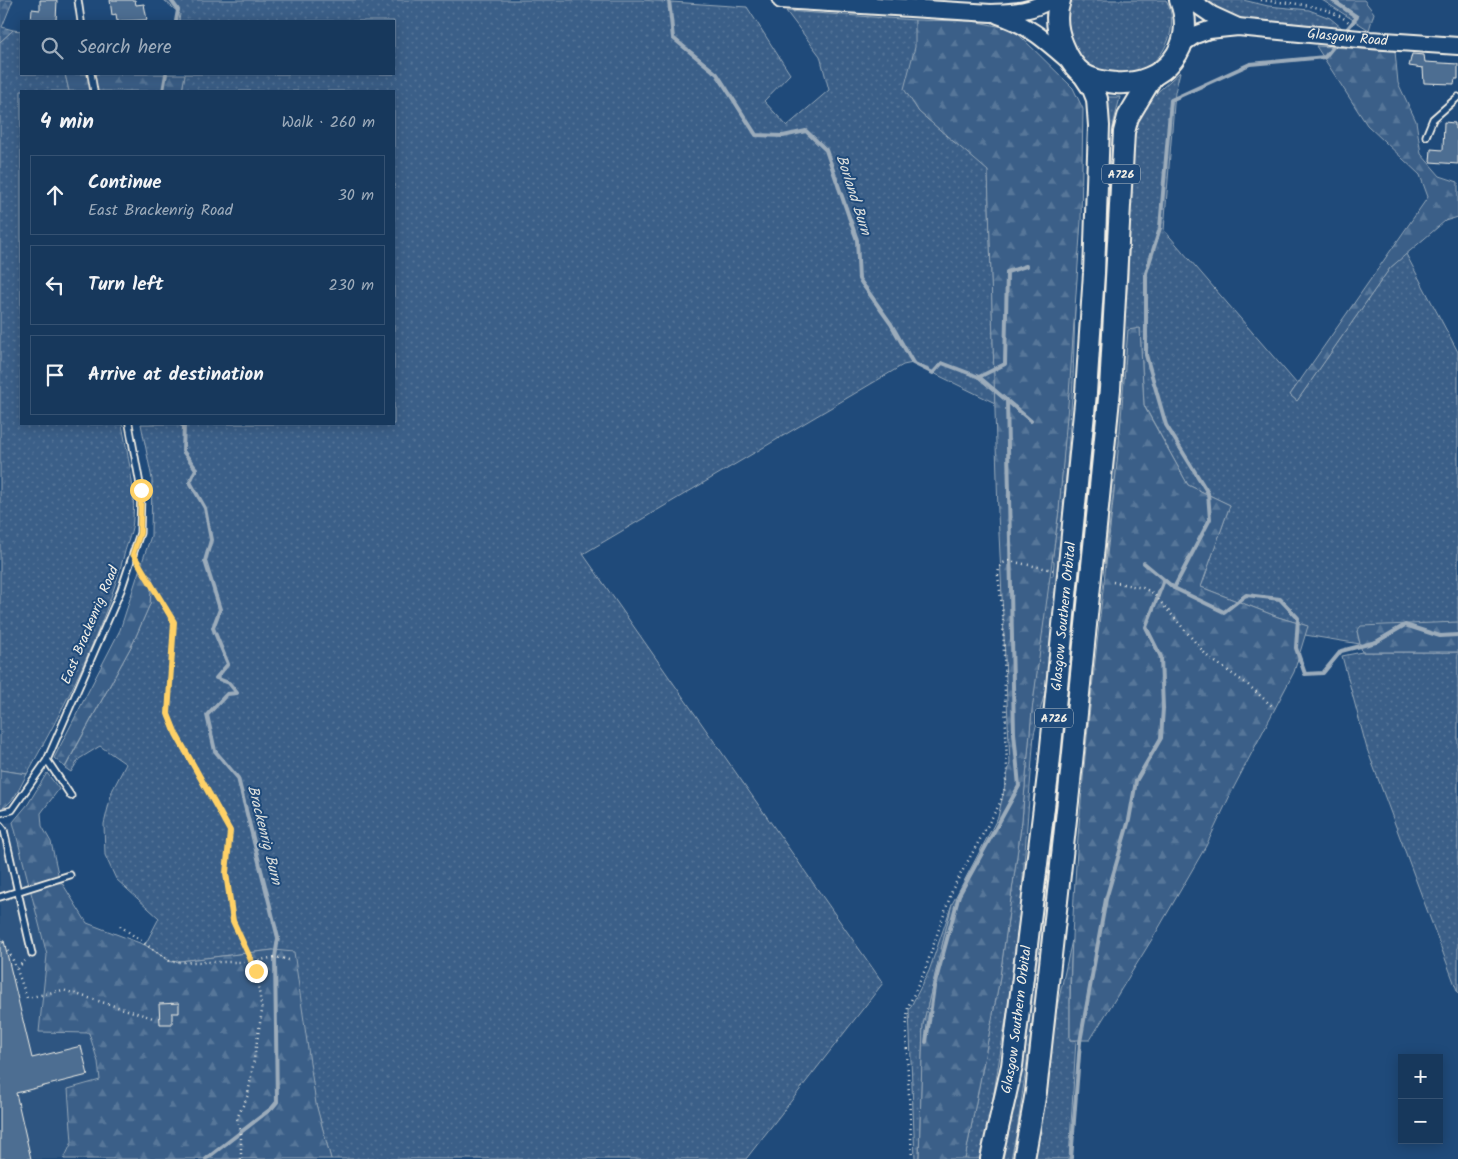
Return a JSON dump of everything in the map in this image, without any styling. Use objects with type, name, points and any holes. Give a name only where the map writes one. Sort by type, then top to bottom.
[{"type":"highway","name":"A726","points":[[1060,0],[1057,18],[1061,40],[1065,51],[1080,72],[1100,81],[1120,83],[1152,77],[1166,68],[1174,58],[1182,44],[1184,30],[1184,15],[1180,0]]},
{"type":"highway","name":"Glasgow Southern Orbital","points":[[991,1159],[1012,1066],[1049,767],[1086,393],[1094,273],[1099,126],[1093,88],[1080,72]]},
{"type":"highway","name":"Glasgow Southern Orbital","points":[[1024,1159],[1036,1092],[1068,802],[1110,388],[1124,132],[1131,111],[1152,77]]},
{"type":"main road","points":[[781,0],[991,13],[1020,12],[1041,5],[1049,0]]},
{"type":"main road","name":"Glasgow Road","points":[[1190,0],[1212,15],[1238,27]]},
{"type":"main road","points":[[991,13],[1017,22],[1034,32],[1080,72]]},
{"type":"main road","name":"Glasgow Road","points":[[1182,44],[1196,35],[1209,30],[1238,27],[1370,40],[1458,46]]},
{"type":"lane","points":[[78,0],[82,20]]},
{"type":"lane","points":[[91,75],[94,90]]},
{"type":"lane","points":[[1426,136],[1433,119],[1458,97]]},
{"type":"lane","name":"East Brackenrig Road","points":[[0,813],[12,810],[47,760],[121,590],[140,533],[141,490],[129,425]]},
{"type":"lane","points":[[47,760],[71,796]]},
{"type":"lane","points":[[0,825],[4,830],[32,954]]},
{"type":"lane","points":[[0,897],[70,875]]},
{"type":"path","points":[[1261,0],[1311,6],[1341,16],[1370,40]]},
{"type":"path","points":[[133,554],[174,622],[168,714],[176,734],[230,831],[226,873],[233,921],[256,971],[262,1011],[248,1096],[238,1118],[241,1133],[241,1159]]},
{"type":"path","points":[[912,1159],[906,1033],[908,1007],[925,970],[953,888],[992,819],[1005,788],[1007,770],[1003,614],[998,576],[999,568],[1003,563],[1009,561],[1054,570]]},
{"type":"path","points":[[1113,582],[1143,588],[1153,594],[1208,657],[1247,684],[1272,706]]},
{"type":"path","points":[[120,926],[171,962],[251,962],[275,957],[289,960]]},
{"type":"path","points":[[0,938],[8,948],[17,968],[26,998],[63,990],[153,1018]]},
{"type":"shaded area","points":[[13,822],[47,955],[39,1032],[89,1033],[98,1062],[100,1080],[68,1089],[72,1142],[64,1159],[0,1159],[0,823]]},
{"type":"green space","points":[[0,0],[13,0],[2,27],[13,30],[0,42]]},
{"type":"green space","points":[[164,0],[641,0],[747,7],[790,74],[764,101],[787,126],[829,90],[820,56],[786,11],[915,20],[916,47],[905,89],[919,112],[988,170],[995,403],[913,363],[903,365],[583,554],[883,983],[746,1159],[331,1159],[273,950],[171,962],[145,945],[159,918],[116,879],[105,855],[104,824],[112,791],[126,764],[100,746],[79,759],[71,772],[65,768],[133,643],[150,604],[152,577],[139,571],[151,536],[152,479],[141,425],[395,425],[395,90],[182,90],[185,75],[395,75],[395,20],[179,20],[180,14]]},
{"type":"green space","points":[[1072,0],[1166,0],[1172,20],[1168,41],[1161,54],[1151,64],[1139,70],[1105,74],[1094,70],[1077,55],[1068,33],[1068,11]]},
{"type":"green space","points":[[1201,0],[1243,0],[1268,6],[1309,10],[1330,18],[1342,28],[1256,24],[1218,11]]},
{"type":"green space","points":[[1322,0],[1364,0],[1374,13],[1369,30]]},
{"type":"green space","points":[[915,20],[972,21],[1013,29],[1073,88],[1083,109],[1081,221],[1059,510],[1032,710],[1022,820],[999,983],[965,1159],[919,1159],[923,1025],[952,904],[998,817],[1010,763],[998,513],[988,171],[919,112],[904,89],[915,47]]},
{"type":"green space","points":[[13,30],[20,31],[20,75],[65,75],[69,90],[20,90],[20,425],[122,425],[134,507],[131,532],[116,583],[95,639],[69,695],[27,774],[0,770],[0,42]]},
{"type":"green space","points":[[1316,46],[1395,51],[1398,83],[1416,121],[1421,154],[1440,176],[1458,182],[1458,217],[1445,221],[1390,268],[1297,401],[1290,395],[1428,197],[1420,175],[1367,125]]},
{"type":"green space","points":[[1180,72],[1175,92],[1164,230],[1297,384],[1290,395],[1297,401],[1390,268],[1406,254],[1458,352],[1458,623],[1357,631],[1360,644],[1305,635],[1307,626],[1278,617],[1201,587],[1230,505],[1188,485],[1144,405],[1140,328],[1116,471],[1105,564],[1128,279],[1133,144],[1137,121],[1152,97]]},
{"type":"green space","points":[[65,75],[185,75],[182,90],[69,90]]},
{"type":"green space","points":[[1106,97],[1120,97],[1113,126],[1097,450],[1034,1013],[1017,1131],[1011,1159],[1001,1159],[1106,195],[1109,116]]},
{"type":"green space","points":[[1075,306],[1073,382],[1065,492],[1047,684],[1034,734],[1020,917],[1008,1006],[991,1111],[981,1159],[965,1159],[999,983],[1022,820],[1032,710],[1049,576],[1053,576],[1054,562],[1052,561],[1059,510]]},
{"type":"green space","points":[[1140,328],[1144,406],[1188,485],[1230,505],[1201,587],[1278,617],[1308,626],[1294,672],[1234,787],[1206,846],[1157,931],[1090,1040],[1070,1040],[1074,898],[1085,756],[1116,473],[1128,330]]},
{"type":"green space","points":[[139,571],[152,577],[150,604],[133,643],[65,767],[54,758],[120,630]]},
{"type":"green space","points":[[1458,622],[1458,652],[1362,652],[1357,631],[1361,626]]},
{"type":"green space","points":[[1362,652],[1458,652],[1458,993],[1367,749],[1342,656]]},
{"type":"green space","points":[[0,770],[27,774],[13,799],[0,809]]},
{"type":"green space","points":[[47,773],[59,789],[41,813],[42,826],[51,842],[59,878],[87,923],[145,945],[171,962],[273,950],[294,952],[316,1104],[331,1159],[64,1159],[72,1142],[68,1089],[100,1080],[98,1062],[89,1033],[39,1032],[47,955],[13,822],[28,804]]},
{"type":"green space","points":[[952,904],[923,1025],[919,1159],[915,1159],[909,1010],[929,971]]},
{"type":"green space","points":[[1072,940],[1070,1040],[1076,1040],[1069,1159],[1032,1159],[1053,1025]]},
{"type":"building","points":[[40,0],[57,0],[56,20],[31,20],[32,9],[40,10]]},
{"type":"building","points":[[110,0],[135,0],[136,5],[144,4],[147,20],[117,20],[116,14],[112,15]]},
{"type":"building","points":[[1412,54],[1424,55],[1425,62],[1458,64],[1458,79],[1455,79],[1454,84],[1424,83],[1423,68],[1409,66]]},
{"type":"building","points":[[1444,122],[1455,123],[1455,129],[1458,129],[1458,164],[1430,162],[1431,149],[1443,150]]},
{"type":"building","points":[[0,941],[4,941],[32,1058],[81,1046],[88,1075],[16,1093],[31,1159],[0,1159]]},
{"type":"building","points":[[179,1003],[179,1013],[172,1013],[172,1024],[160,1024],[159,1004]]},
{"type":"waterway","name":"Brackenrig Burn","points":[[171,0],[178,10],[176,20]]},
{"type":"waterway","name":"Borland Burn","points":[[669,0],[673,38],[717,74],[756,135],[783,136],[806,131],[826,150],[857,240],[859,279],[891,324],[913,363],[933,373],[942,363],[979,377],[1031,421]]},
{"type":"waterway","points":[[1332,0],[1357,17],[1344,33]]},
{"type":"waterway","points":[[1174,588],[1210,519],[1208,493],[1166,425],[1146,355],[1146,273],[1160,228],[1171,100],[1250,64],[1325,57],[1337,42]]},
{"type":"waterway","name":"Brackenrig Burn","points":[[163,90],[166,75]]},
{"type":"waterway","points":[[979,377],[1005,364],[1007,272],[1026,266]]},
{"type":"waterway","points":[[926,1042],[934,987],[959,895],[1019,786],[1014,733],[1007,400]]},
{"type":"waterway","name":"Brackenrig Burn","points":[[182,425],[184,426],[183,451],[196,469],[190,482],[205,508],[211,540],[205,561],[220,609],[213,628],[228,664],[216,678],[229,683],[237,693],[227,694],[207,715],[215,751],[238,778],[278,938],[275,957],[277,1102],[272,1108],[206,1159]]},
{"type":"waterway","name":"Borland Burn","points":[[1144,563],[1174,588],[1224,612],[1246,595],[1280,599],[1298,618],[1296,648],[1305,674],[1323,673],[1341,651],[1376,642],[1405,625],[1440,636],[1458,635]]},
{"type":"waterway","points":[[1071,1159],[1080,1042],[1106,899],[1129,820],[1136,781],[1161,738],[1163,708],[1161,657],[1146,627],[1164,580]]},
{"type":"route","points":[[141,490],[140,533],[133,554],[174,622],[168,714],[176,734],[230,831],[226,873],[233,921],[256,971]]}]
